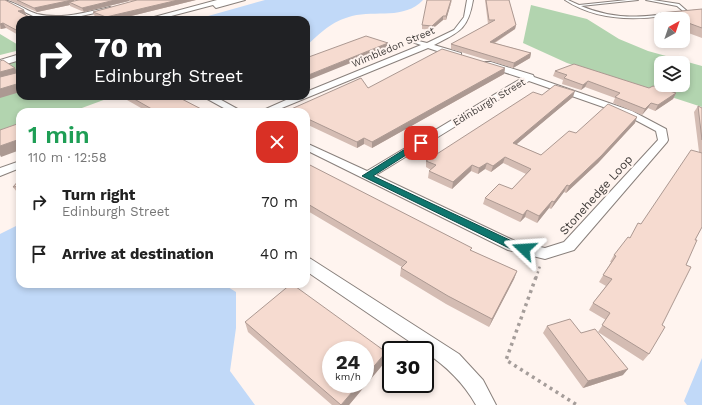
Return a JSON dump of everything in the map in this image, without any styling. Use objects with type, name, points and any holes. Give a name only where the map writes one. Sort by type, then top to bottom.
[{"type":"street","points":[[2,0],[35,15],[41,16]]},
{"type":"street","points":[[163,16],[226,0]]},
{"type":"street","points":[[180,16],[242,0]]},
{"type":"street","name":"Wimbledon Street","points":[[310,93],[428,45],[456,31],[467,18],[470,0]]},
{"type":"street","points":[[84,16],[119,7]]},
{"type":"street","name":"Stonehedge Loop","points":[[408,39],[530,77],[629,113],[661,129],[663,140],[569,246],[545,254]]},
{"type":"street","points":[[0,56],[16,52]]},
{"type":"street","points":[[0,63],[16,58]]},
{"type":"street","name":"Edinburgh Street","points":[[366,176],[530,77]]},
{"type":"street","points":[[215,100],[230,108]]},
{"type":"street","points":[[274,108],[293,100]]},
{"type":"street","points":[[310,148],[513,246],[545,254]]},
{"type":"street","points":[[0,172],[16,166]]},
{"type":"street","points":[[310,266],[452,360],[469,377],[481,393],[486,405]]},
{"type":"lane","points":[[566,0],[600,14],[613,17],[634,17],[682,13],[685,11],[678,5],[646,0]]},
{"type":"lane","points":[[578,5],[637,0]]},
{"type":"path","points":[[545,254],[506,360],[577,405]]},
{"type":"green space","points":[[531,5],[587,19],[619,39],[648,51],[666,56],[654,56],[654,91],[567,63],[523,43]]},
{"type":"green space","points":[[0,34],[16,44],[16,51],[0,55]]},
{"type":"green space","points":[[16,60],[16,100],[104,100],[82,108],[16,108],[16,132],[0,138],[0,64]]},
{"type":"green space","points":[[690,63],[702,66],[702,107],[656,92],[690,92]]},
{"type":"water","points":[[265,0],[423,0],[407,10],[399,12],[361,14],[344,18],[332,24],[310,43],[310,16],[208,16]]},
{"type":"water","points":[[16,226],[16,288],[230,288],[236,292],[236,328],[230,371],[255,405],[0,405],[0,234]]},
{"type":"water","points":[[702,358],[702,405],[687,405],[684,401]]},
{"type":"building","points":[[0,0],[5,0],[24,10],[18,11],[27,16],[16,16],[16,30],[3,23],[0,24]]},
{"type":"building","points":[[17,0],[72,0],[34,8]]},
{"type":"building","points":[[79,0],[115,0],[82,8],[69,2]]},
{"type":"building","points":[[137,0],[178,0],[110,16],[103,16],[93,12]]},
{"type":"building","points":[[427,0],[451,0],[446,16],[443,16],[432,26],[422,25]]},
{"type":"building","points":[[486,0],[509,0],[516,25],[490,42],[531,53],[514,63],[451,44],[495,20],[489,20]]},
{"type":"building","points":[[702,9],[702,28],[690,24],[690,12],[670,12]]},
{"type":"building","points":[[366,36],[388,43],[310,74],[310,57]]},
{"type":"building","points":[[442,49],[505,68],[372,142],[364,138],[357,142],[310,120],[310,108],[294,108],[361,78],[368,88]]},
{"type":"building","points":[[3,60],[15,68],[0,72],[0,61]]},
{"type":"building","points":[[574,64],[649,88],[654,86],[654,92],[676,93],[658,105],[651,103],[645,109],[615,97],[620,93],[588,81],[583,85],[564,78],[567,75],[555,71]]},
{"type":"building","points":[[16,73],[16,84],[0,89],[0,77]]},
{"type":"building","points":[[555,85],[575,91],[513,143],[541,155],[569,131],[576,133],[608,104],[637,117],[601,156],[569,186],[567,185],[554,202],[552,201],[539,216],[527,210],[523,215],[485,198],[499,184],[512,189],[531,169],[505,157],[493,166],[487,163],[479,168],[472,165],[453,182],[429,171],[436,165],[426,161],[533,92],[542,95]]},
{"type":"building","points":[[136,100],[184,100],[199,108],[150,108]]},
{"type":"building","points":[[698,106],[702,108],[702,140]]},
{"type":"building","points":[[16,124],[16,140],[0,146],[0,130]]},
{"type":"building","points":[[691,150],[702,153],[702,227],[695,240],[697,240],[686,265],[691,267],[662,325],[665,327],[649,354],[602,325],[610,313],[593,303],[612,279],[603,275],[616,256],[614,255],[628,237],[630,238],[638,223],[641,224]]},
{"type":"building","points":[[310,165],[472,248],[470,250],[517,271],[492,319],[448,296],[401,268],[407,262],[310,205]]},
{"type":"building","points":[[286,288],[298,288],[371,341],[322,341],[322,389],[245,322]]},
{"type":"building","points":[[570,319],[581,333],[595,329],[628,369],[588,381],[547,326]]},
{"type":"building","points":[[374,343],[382,349],[382,357],[374,366]]},
{"type":"building","points":[[327,393],[351,393],[341,405]]},
{"type":"route","points":[[421,143],[366,176],[513,246],[524,249]]}]
